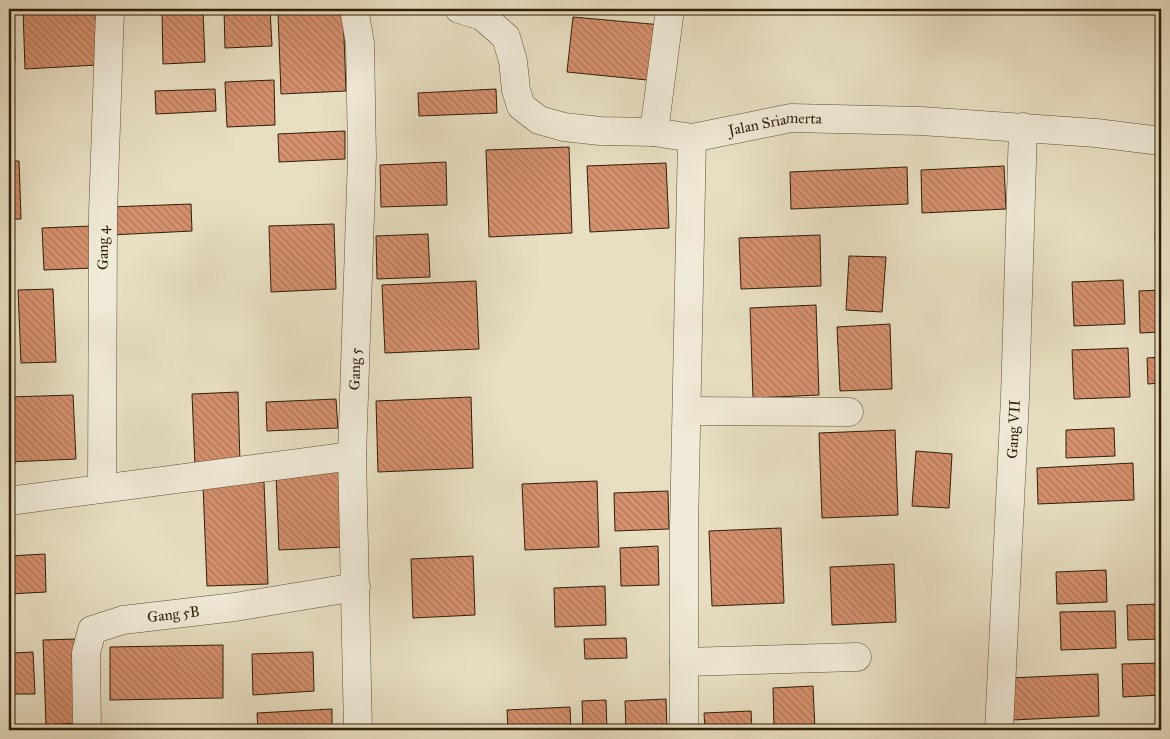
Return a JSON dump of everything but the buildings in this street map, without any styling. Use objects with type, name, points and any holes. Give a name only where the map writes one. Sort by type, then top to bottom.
[{"type":"street","name":"Gang 4","points":[[102,488],[103,213],[110,9]]},
{"type":"street","name":"Gang 5","points":[[354,9],[360,43],[362,156],[352,456],[358,730]]},
{"type":"street","name":"Jalan Sriamerta","points":[[459,9],[482,16],[506,37],[513,62],[516,90],[521,106],[539,120],[564,127],[654,132],[692,138],[791,118],[921,121],[1096,133],[1161,141]]},
{"type":"street","points":[[654,132],[670,9]]},
{"type":"street","name":"Gang VII","points":[[999,730],[1015,398],[1023,127]]},
{"type":"street","points":[[684,730],[684,529],[692,138]]},
{"type":"street","points":[[687,411],[849,412]]},
{"type":"street","points":[[9,501],[352,456]]},
{"type":"street","name":"Gang 5B","points":[[87,730],[86,653],[92,630],[124,620],[235,607],[356,587]]},
{"type":"street","points":[[684,662],[857,657]]}]
